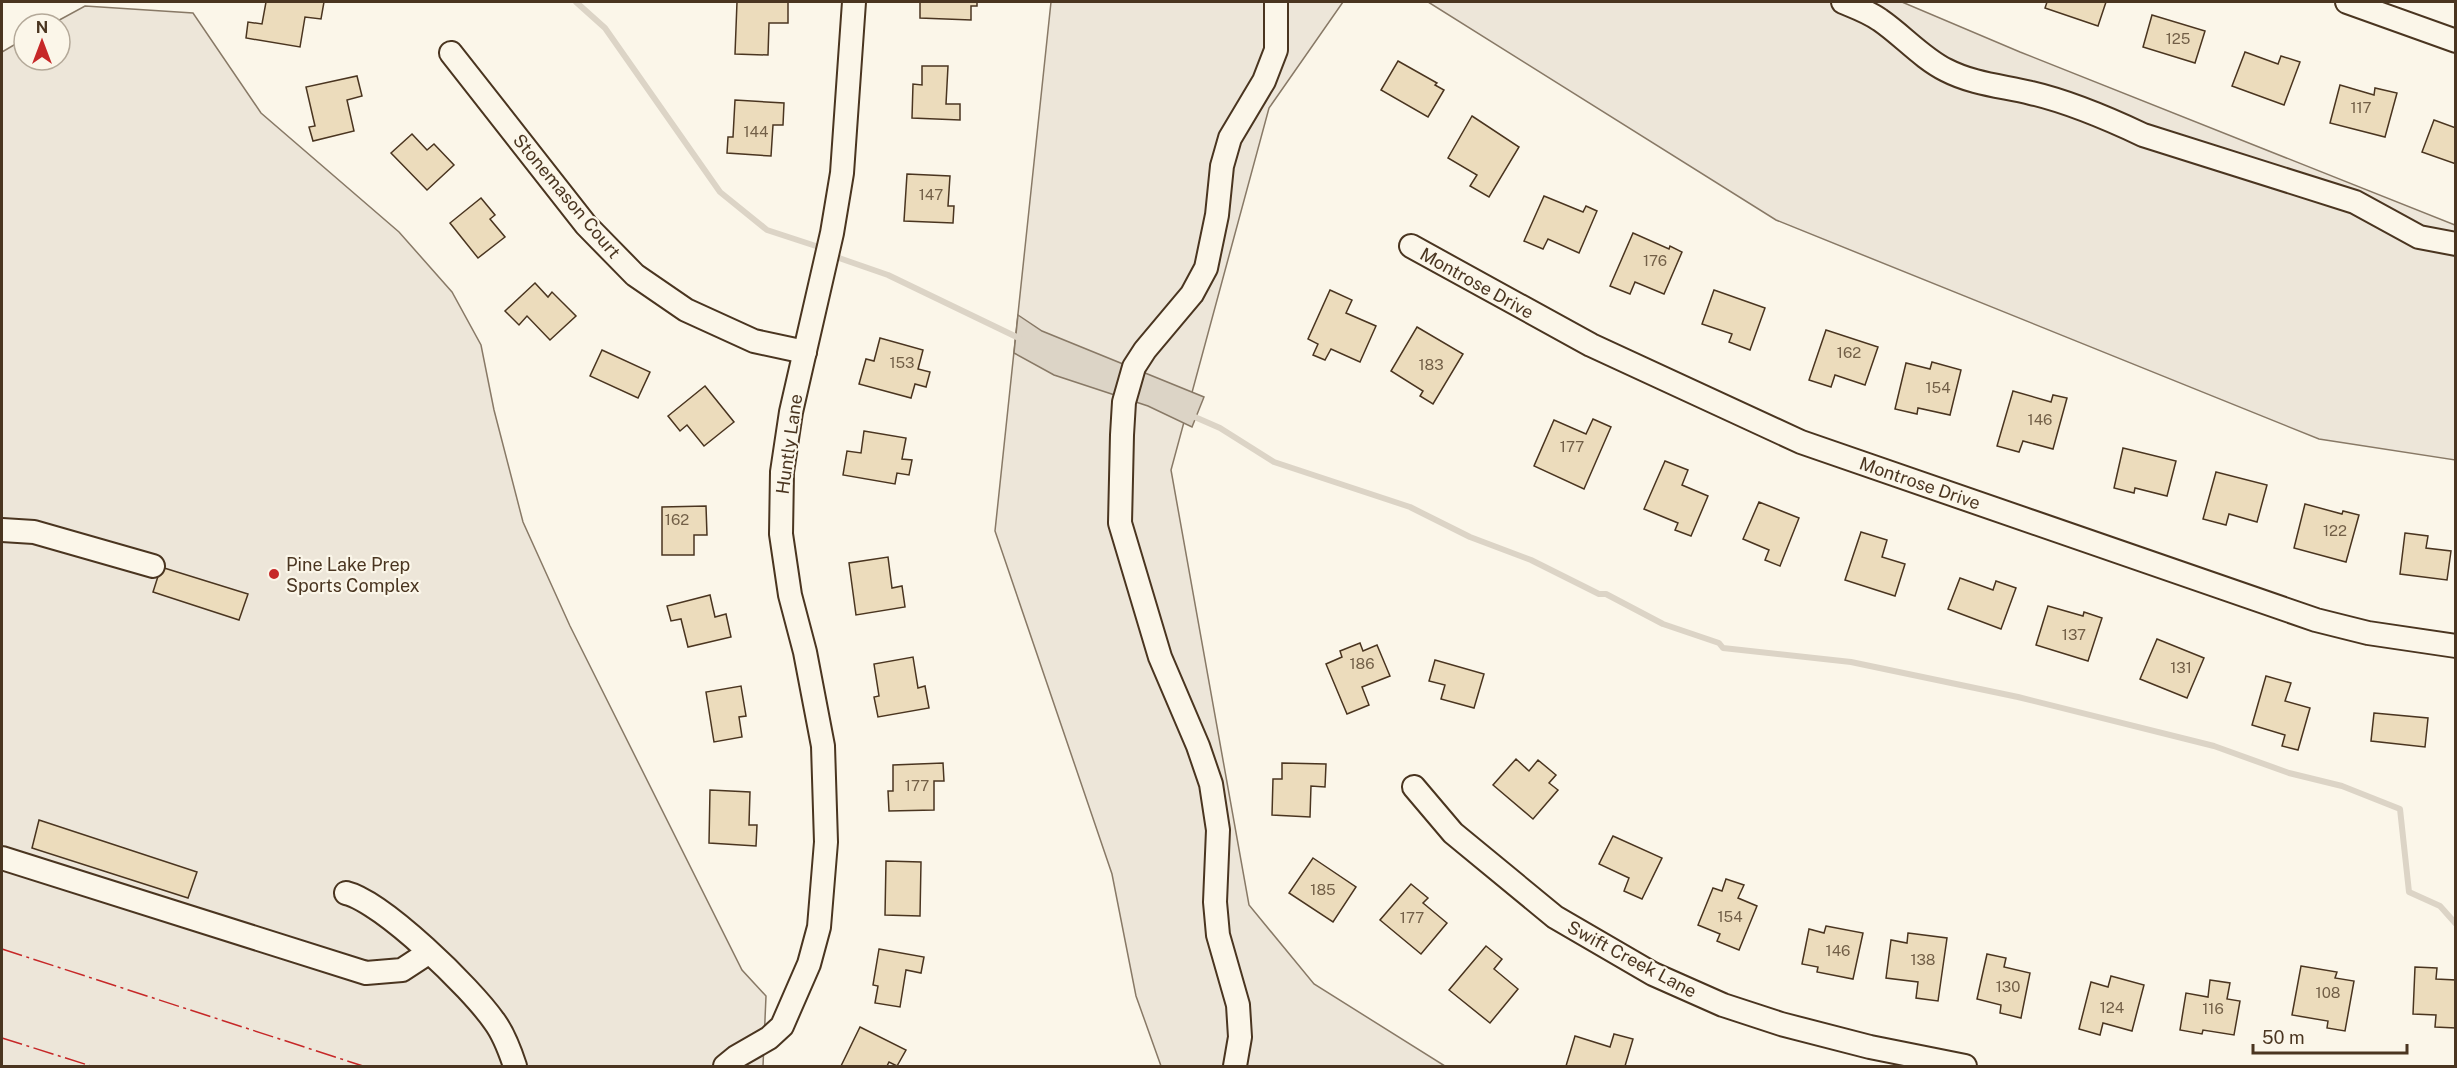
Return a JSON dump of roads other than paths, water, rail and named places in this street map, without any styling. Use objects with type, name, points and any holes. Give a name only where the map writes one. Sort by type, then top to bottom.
[{"type":"street","name":"Huntly Lane","points":[[725,1066],[769,1038],[782,1026],[808,964],[819,927],[826,842],[823,746],[805,652],[790,595],[781,534],[782,472],[791,412],[832,233],[842,173],[854,2]]},
{"type":"street","points":[[1235,1066],[1240,1037],[1238,1005],[1218,935],[1215,902],[1218,830],[1210,784],[1198,746],[1160,657],[1120,523],[1124,402],[1134,367],[1191,294],[1206,268],[1217,215],[1222,166],[1230,138],[1264,81],[1276,50],[1276,2]]},
{"type":"street","points":[[1843,2],[1878,18],[1945,70],[1960,76],[2069,104],[2143,135],[2355,202],[2420,237],[2456,244]]},
{"type":"street","points":[[2347,2],[2456,41]]},
{"type":"street","name":"Stonemason Court","points":[[451,53],[586,225],[635,275],[686,310],[754,341],[805,352]]},
{"type":"street","name":"Montrose Drive","points":[[1411,246],[1591,345],[1801,442],[2316,620],[2368,633],[2456,646]]},
{"type":"street","points":[[2,531],[34,532],[153,566]]},
{"type":"street","name":"Swift Creek Lane","points":[[1414,787],[1453,833],[1555,917],[1653,974],[1723,1005],[1781,1024],[1870,1047],[1965,1066]]},
{"type":"street","points":[[2,858],[366,973],[402,970],[428,953]]},
{"type":"street","points":[[346,893],[357,896],[378,908],[481,1003],[496,1023],[516,1066]]},
{"type":"waterway","points":[[576,2],[605,28],[720,192],[767,230],[825,249]]},
{"type":"waterway","points":[[835,252],[839,258],[888,275],[1023,340]]},
{"type":"waterway","points":[[1188,414],[1220,428],[1274,462],[1410,507],[1470,537],[1531,560],[1599,594],[1606,594],[1663,624],[1719,643],[1723,648],[1851,662],[2018,697],[2214,746],[2289,773],[2342,786],[2400,809],[2409,892],[2440,906],[2456,924]]},
{"type":"place","name":"Pine Lake Prep Sports Complex","points":[[274,574]]}]
